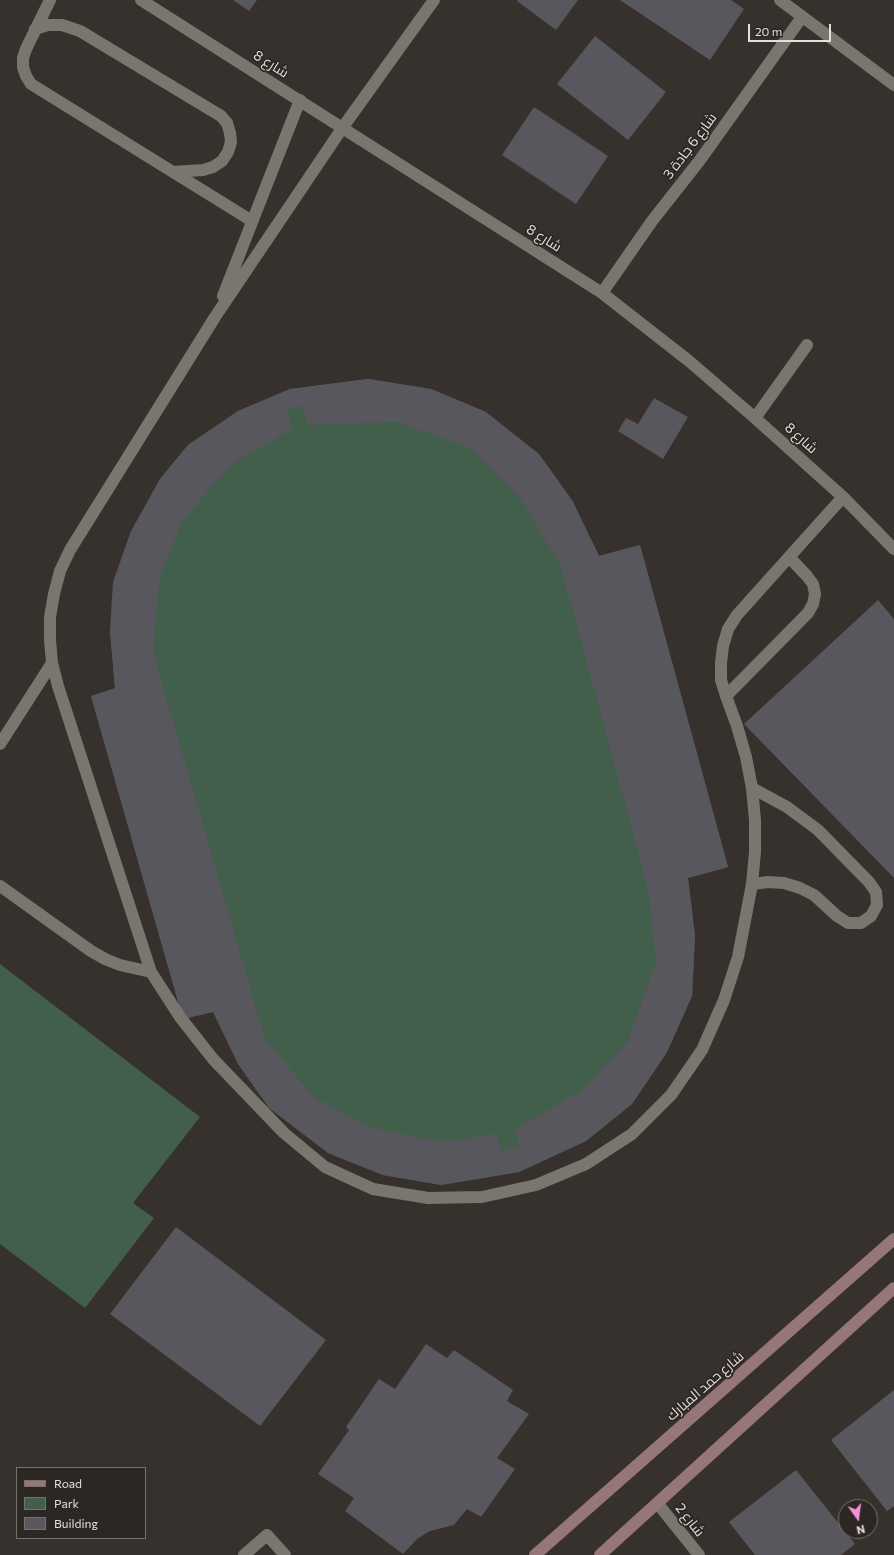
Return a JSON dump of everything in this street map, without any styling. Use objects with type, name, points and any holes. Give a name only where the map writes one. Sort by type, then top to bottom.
[{"type":"main road","name":"شارع حمد المبارك","points":[[536,1555],[894,1239]]},
{"type":"main road","points":[[600,1555],[658,1504],[894,1288]]},
{"type":"street","points":[[50,0],[35,29],[23,58],[23,67],[31,84],[252,221]]},
{"type":"street","name":"شارع 8","points":[[141,0],[602,293],[689,361],[755,418],[843,496],[894,549]]},
{"type":"street","points":[[434,0],[342,127],[214,317],[70,550],[60,571],[50,617],[52,663],[58,686],[151,972],[180,1017],[213,1058],[284,1133],[325,1167],[373,1188],[428,1198],[482,1197],[536,1185],[586,1164],[632,1134],[671,1095],[702,1050],[724,1000],[738,957],[752,884],[755,852],[755,820],[752,788],[746,757],[722,680],[721,663],[723,646],[728,630],[737,615],[843,496]]},
{"type":"street","points":[[780,0],[894,85]]},
{"type":"street","name":"شارع 6 جادة 3","points":[[602,293],[652,221],[700,160],[802,17]]},
{"type":"street","points":[[35,29],[48,25],[62,25],[80,31],[221,116],[227,123],[231,142],[228,152],[222,161],[213,167],[203,170],[173,172]]},
{"type":"street","points":[[214,317],[300,100]]},
{"type":"street","points":[[755,418],[807,345]]},
{"type":"street","points":[[726,696],[808,613],[813,604],[815,594],[813,584],[789,557]]},
{"type":"street","points":[[0,744],[52,663]]},
{"type":"street","points":[[752,788],[787,807],[818,830],[869,882],[876,892],[877,905],[871,916],[866,920],[860,923],[848,923],[837,916],[814,895],[800,888],[784,883],[768,882],[752,884]]},
{"type":"street","points":[[0,886],[91,951],[105,959],[120,965],[151,972]]},
{"type":"street","name":"شارع 2","points":[[658,1504],[699,1555]]},
{"type":"street","points":[[244,1555],[267,1535],[285,1555]]},
{"type":"green space","points":[[368,379],[431,389],[486,412],[572,500],[599,556],[640,545],[728,867],[688,878],[695,936],[692,996],[667,1052],[632,1104],[586,1141],[519,1172],[441,1185],[383,1175],[328,1153],[213,1012],[183,1019],[91,696],[115,688],[110,631],[160,479],[188,445],[238,411],[290,389]]},
{"type":"green space","points":[[0,964],[200,1117],[133,1203],[154,1218],[85,1308],[0,1244]]},
{"type":"building","points":[[233,0],[257,0],[249,11]]},
{"type":"building","points":[[578,0],[556,30],[517,1]]},
{"type":"building","points":[[620,0],[731,0],[744,9],[710,60]]},
{"type":"building","points":[[595,36],[666,92],[628,140],[557,84]]},
{"type":"building","points":[[534,107],[608,156],[576,204],[502,155]]},
{"type":"building","points":[[368,379],[431,389],[486,412],[539,454],[572,500],[599,556],[640,545],[728,867],[688,878],[695,936],[692,996],[667,1052],[632,1104],[586,1141],[519,1172],[441,1185],[383,1175],[328,1153],[269,1108],[238,1064],[213,1012],[183,1019],[91,696],[115,689],[110,631],[113,582],[131,531],[160,479],[188,445],[238,411],[290,389]],"holes":[[[303,406],[308,425],[396,422],[470,448],[521,499],[561,567],[648,889],[656,962],[628,1041],[580,1092],[515,1129],[519,1146],[501,1151],[496,1134],[440,1142],[372,1128],[314,1097],[265,1039],[153,652],[160,576],[183,520],[231,465],[292,429],[287,410]]]},
{"type":"building","points":[[654,398],[688,417],[663,459],[618,431],[626,418],[638,424]]},
{"type":"building","points":[[878,600],[894,619],[894,878],[744,724]]},
{"type":"building","points":[[176,1227],[326,1340],[260,1426],[110,1314]]},
{"type":"building","points":[[426,1344],[447,1358],[454,1350],[513,1390],[507,1401],[529,1414],[497,1458],[515,1469],[481,1517],[467,1509],[454,1525],[430,1531],[417,1539],[403,1554],[345,1511],[354,1498],[318,1474],[349,1430],[346,1427],[379,1379],[395,1389]]},
{"type":"building","points":[[894,1390],[894,1506],[887,1511],[831,1440]]},
{"type":"building","points":[[796,1470],[838,1523],[838,1539],[851,1539],[855,1544],[841,1555],[755,1555],[729,1522]]}]
